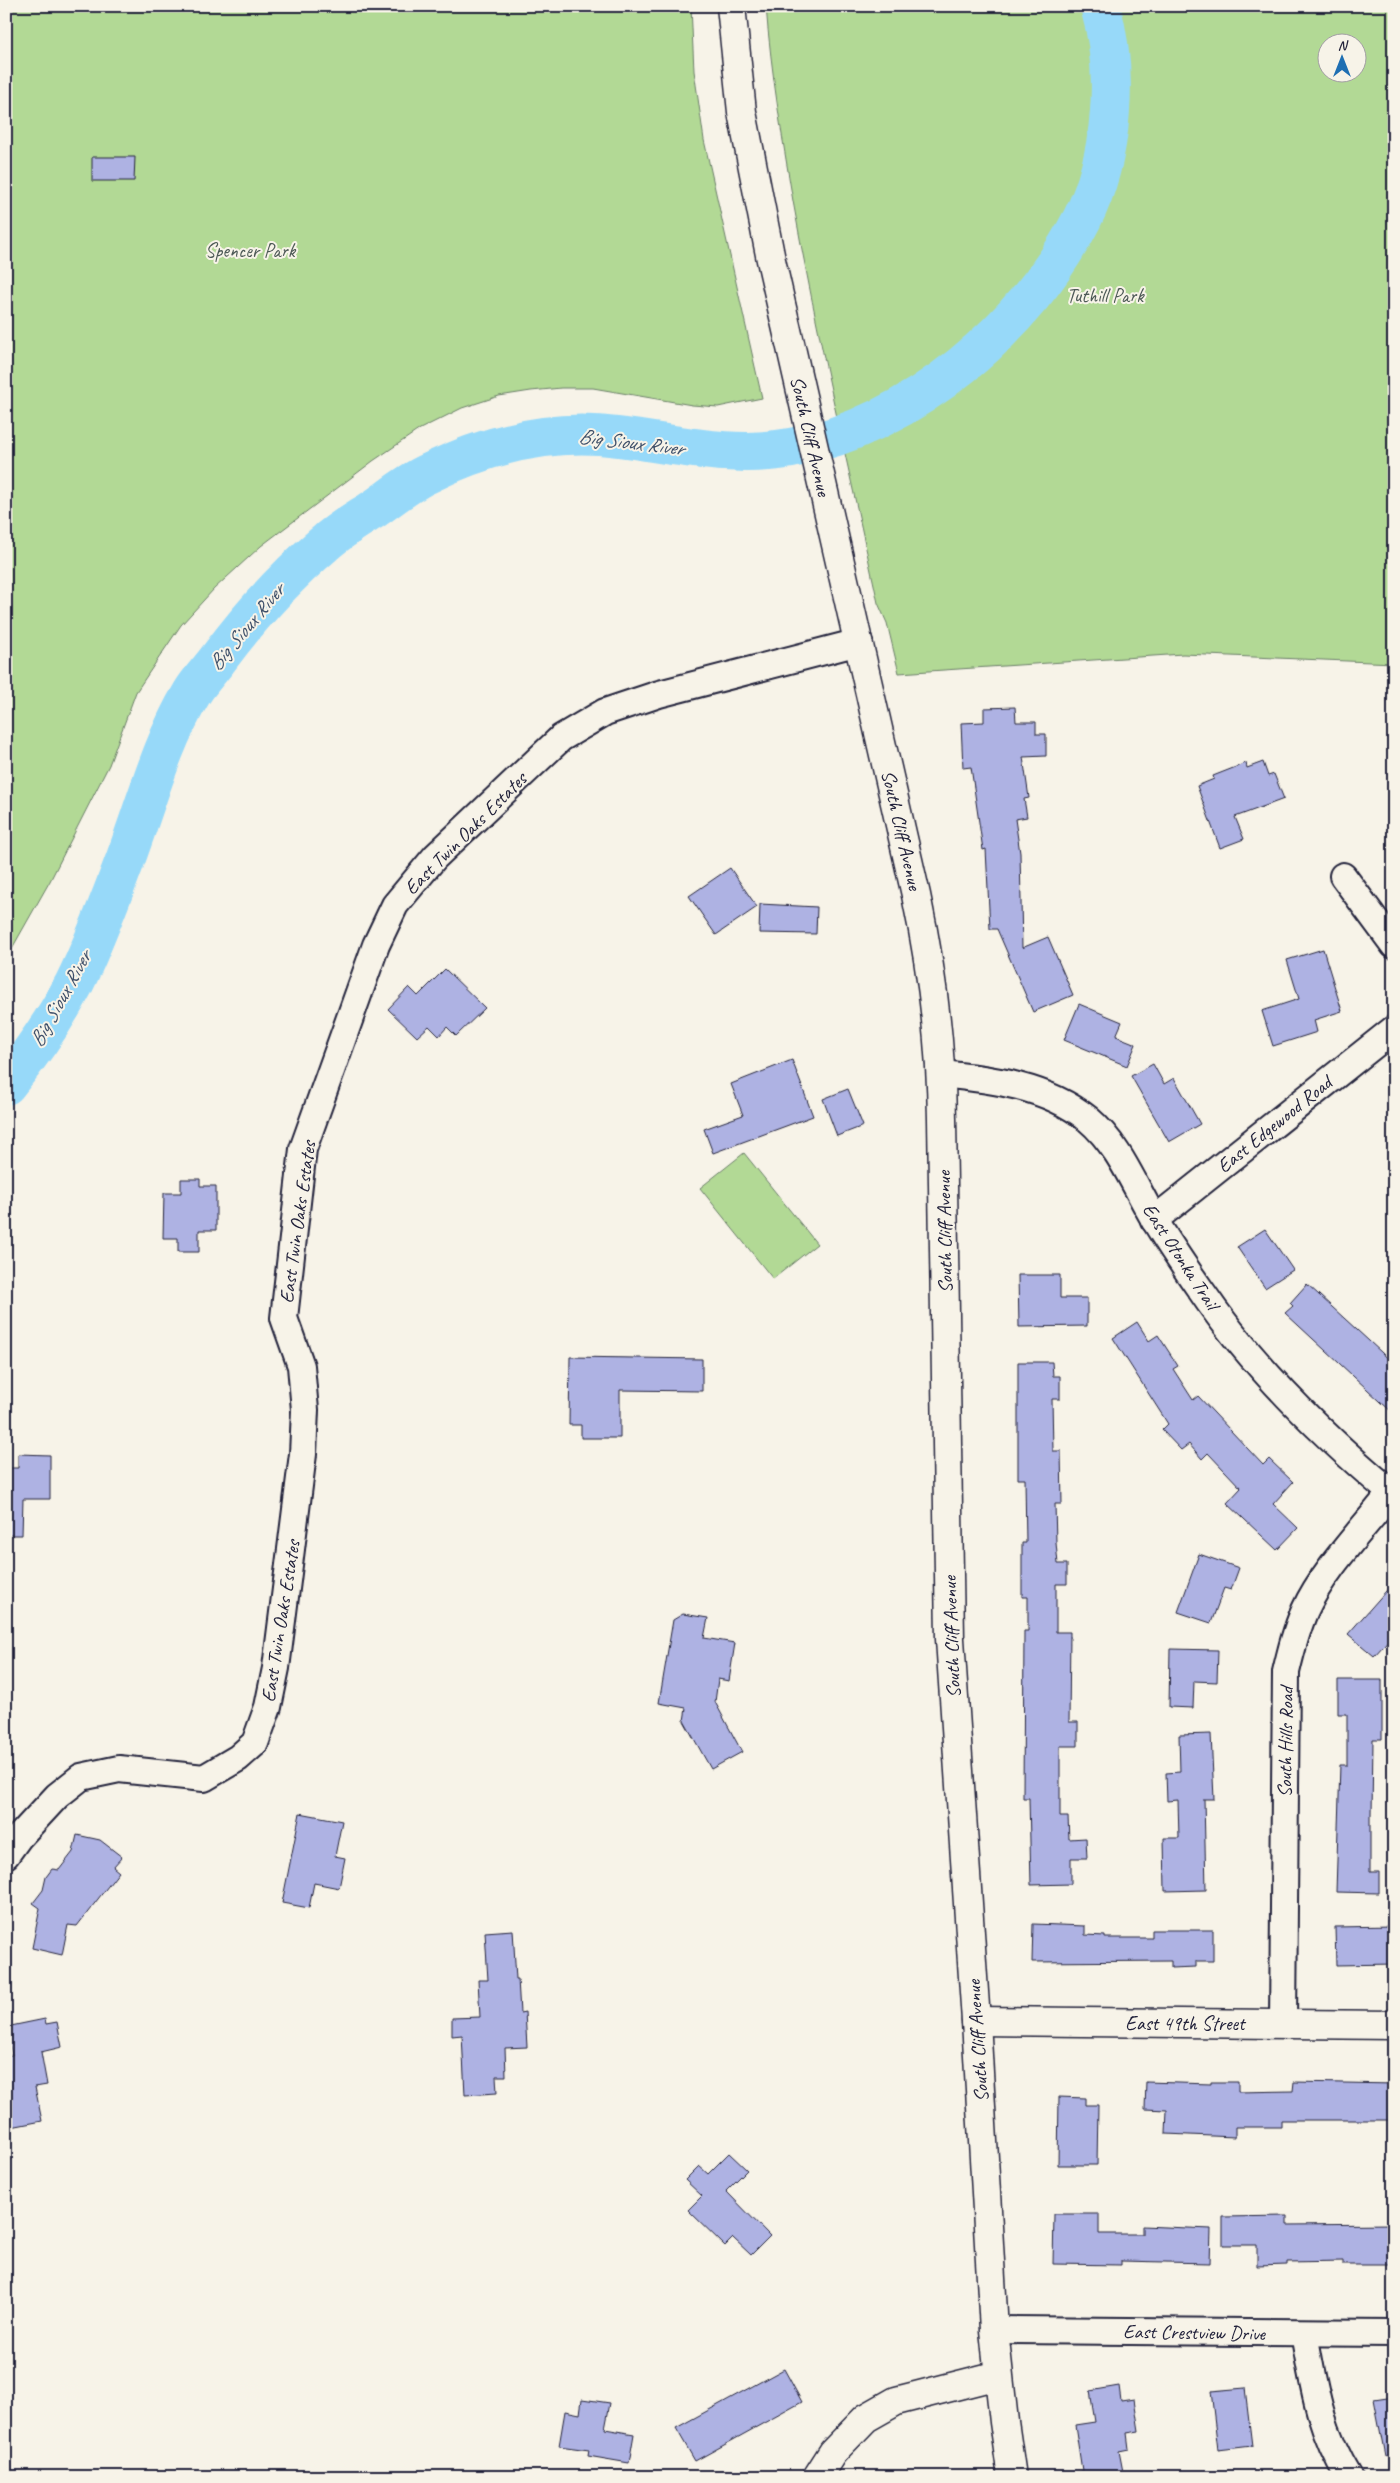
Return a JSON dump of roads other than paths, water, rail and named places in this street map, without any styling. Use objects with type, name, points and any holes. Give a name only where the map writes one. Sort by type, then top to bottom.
[{"type":"main road","name":"South Cliff Avenue","points":[[730,6],[742,112],[771,260],[860,642],[926,940],[938,1024],[941,1074],[950,1639],[976,2021],[994,2330],[1012,2477]]},
{"type":"main road","name":"East 49th Street","points":[[976,2021],[1394,2025]]},
{"type":"main road","points":[[817,2477],[833,2452],[866,2418],[896,2401],[998,2375]]},
{"type":"street","name":"East Twin Oaks Estates","points":[[6,1855],[18,1837],[57,1796],[81,1776],[119,1769],[204,1778],[238,1758],[255,1743],[268,1707],[276,1668],[303,1454],[305,1410],[301,1366],[284,1318],[303,1149],[376,945],[395,905],[435,857],[561,738],[605,712],[659,694],[860,642]]},
{"type":"street","points":[[1343,876],[1394,944]]},
{"type":"street","name":"East Edgewood Road","points":[[1154,1220],[1394,1029]]},
{"type":"street","name":"East Otonka Trail","points":[[941,1074],[1010,1084],[1062,1103],[1087,1118],[1103,1133],[1121,1159],[1154,1220],[1201,1291],[1286,1396],[1392,1494]]},
{"type":"street","name":"South Hills Road","points":[[1284,2024],[1286,1672],[1294,1636],[1305,1609],[1317,1589],[1392,1494]]},
{"type":"street","name":"East Crestview Drive","points":[[994,2330],[1394,2334]]},
{"type":"street","points":[[1304,2333],[1316,2402],[1335,2453],[1350,2477]]},
{"type":"waterway","name":"Big Sioux River","points":[[6,1085],[51,1023],[81,970],[116,885],[161,758],[180,714],[192,693],[242,628],[268,598],[309,557],[348,525],[425,475],[448,464],[495,447],[543,437],[593,435],[704,449],[747,452],[769,451],[791,448],[836,436],[880,418],[922,394],[961,366],[998,333],[1030,297],[1059,259],[1082,219],[1101,169],[1110,114],[1110,58],[1100,6]]},
{"type":"park label","name":"Spencer Park","points":[[250,250]]},
{"type":"park label","name":"Tuthill Park","points":[[1105,295]]}]
